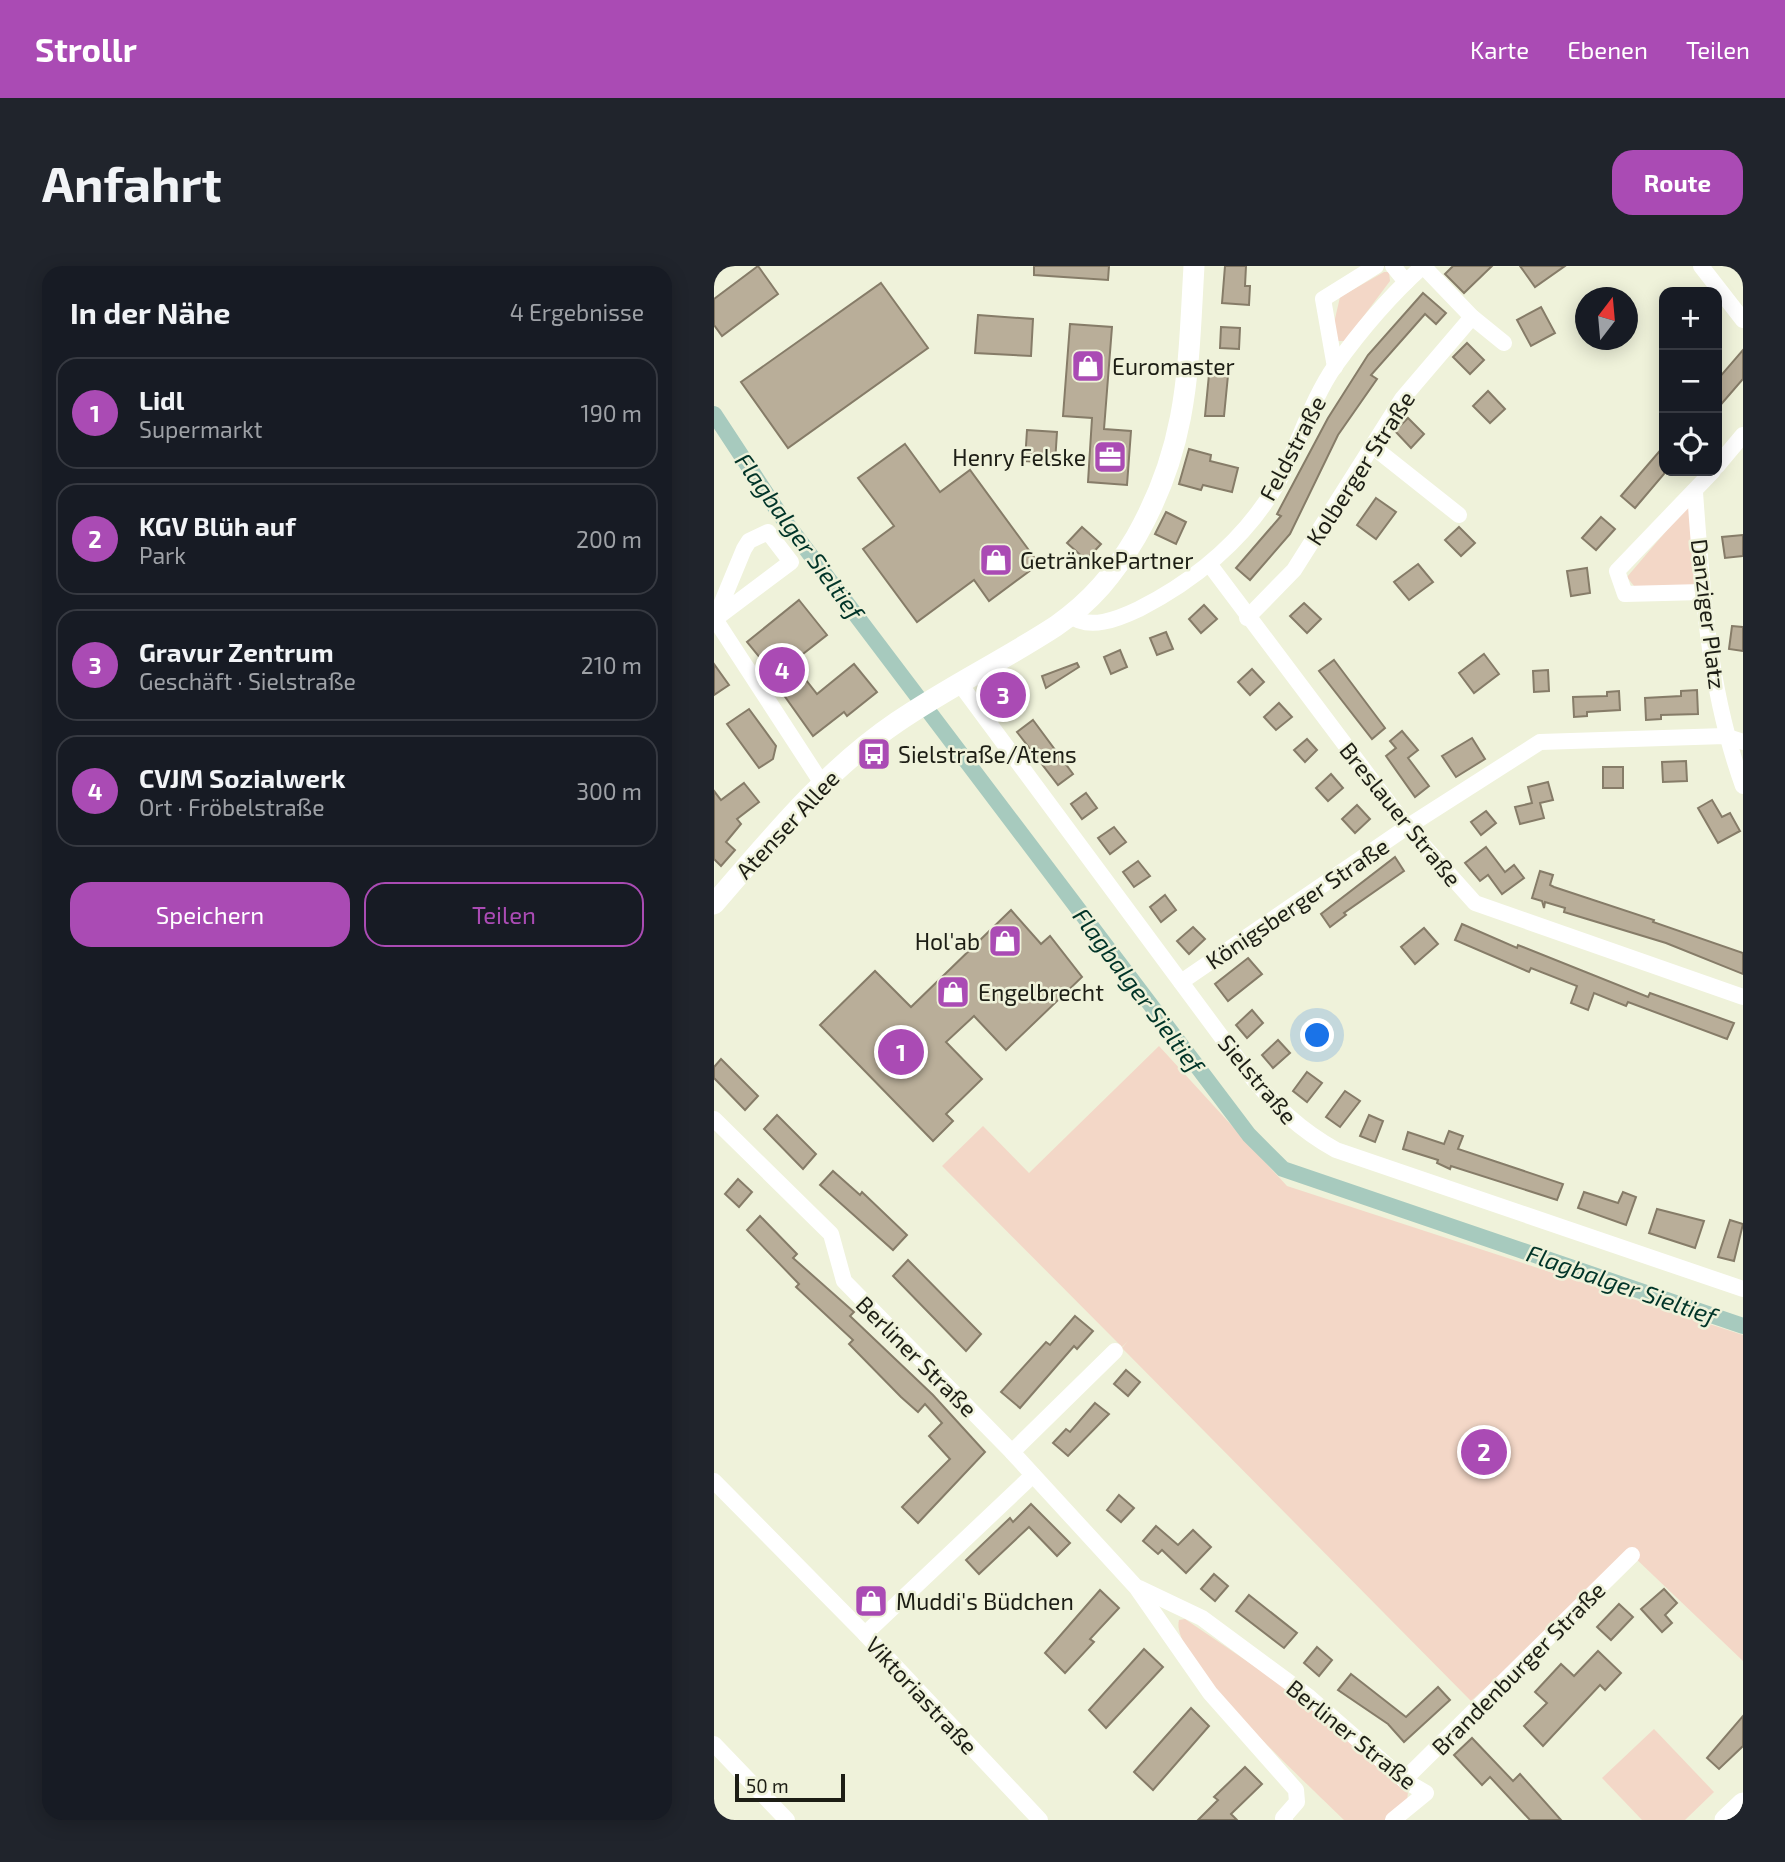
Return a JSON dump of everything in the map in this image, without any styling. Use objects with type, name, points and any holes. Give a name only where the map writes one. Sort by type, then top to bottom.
[{"type":"street","name":"Atenser Allee","points":[[714,904],[821,782],[908,714],[1069,615],[1114,575],[1157,500],[1180,433],[1194,266]]},
{"type":"street","points":[[1335,367],[1323,299],[1376,266]]},
{"type":"street","points":[[1393,266],[1406,282]]},
{"type":"street","name":"Feldstraße","points":[[1069,615],[1074,620],[1095,624],[1122,617],[1166,595],[1210,565],[1246,527],[1275,487],[1335,367],[1406,282],[1423,266]]},
{"type":"street","points":[[1423,266],[1472,317],[1504,343]]},
{"type":"street","points":[[1701,266],[1743,320]]},
{"type":"street","name":"Kolberger Straße","points":[[1247,618],[1294,570],[1402,399],[1472,317]]},
{"type":"street","points":[[1722,460],[1743,435]]},
{"type":"street","points":[[1372,446],[1459,515]]},
{"type":"street","points":[[1702,592],[1625,594],[1616,571],[1709,476]]},
{"type":"street","name":"Danziger Platz","points":[[1695,492],[1702,592],[1725,736],[1743,786]]},
{"type":"street","points":[[768,532],[791,562],[715,619],[744,549],[749,541],[768,532]]},
{"type":"street","name":"Breslauer Straße","points":[[1210,565],[1247,618],[1407,827],[1475,903],[1743,998]]},
{"type":"street","points":[[715,619],[821,782]]},
{"type":"street","name":"Sielstraße","points":[[952,689],[1278,1109],[1306,1133],[1336,1150],[1743,1289]]},
{"type":"street","points":[[1725,736],[1743,742]]},
{"type":"street","name":"Königsberger Straße","points":[[1181,982],[1407,827],[1540,742],[1725,736]]},
{"type":"street","name":"Berliner Straße","points":[[714,1119],[831,1234],[844,1281],[1012,1452],[1136,1587],[1210,1693],[1296,1790],[1297,1802],[1283,1819]]},
{"type":"street","points":[[1012,1452],[1115,1351]]},
{"type":"street","points":[[865,1634],[1033,1475]]},
{"type":"street","name":"Viktoriastraße","points":[[714,1481],[865,1634],[1040,1820]]},
{"type":"street","name":"Brandenburger Straße","points":[[1404,1780],[1632,1555]]},
{"type":"street","name":"Berliner Straße","points":[[1136,1587],[1202,1618],[1309,1697],[1404,1780],[1426,1793],[1393,1820]]},
{"type":"street","points":[[714,1744],[787,1820]]},
{"type":"street","points":[[1725,1820],[1743,1803]]},
{"type":"shaded area","points":[[1384,272],[1389,272],[1390,281],[1345,341],[1338,341],[1332,332],[1340,297]]},
{"type":"shaded area","points":[[1691,502],[1699,579],[1687,590],[1638,591],[1627,577]]},
{"type":"shaded area","points":[[1159,1046],[1287,1186],[1743,1335],[1743,1661],[1632,1555],[1471,1701],[1122,1348],[1128,1341],[1122,1347],[942,1166],[983,1126],[1029,1173]]},
{"type":"shaded area","points":[[1185,1619],[1304,1700],[1408,1791],[1407,1802],[1387,1820],[1344,1820],[1276,1754],[1218,1692],[1196,1663],[1182,1638],[1179,1620]]},
{"type":"shaded area","points":[[1654,1729],[1714,1792],[1685,1820],[1642,1820],[1602,1778]]},
{"type":"building","points":[[758,266],[778,294],[722,336],[714,325],[714,299]]},
{"type":"building","points":[[1034,266],[1109,266],[1108,280],[1034,275]]},
{"type":"building","points":[[1225,266],[1246,266],[1245,286],[1250,286],[1249,305],[1222,303]]},
{"type":"building","points":[[1453,266],[1492,266],[1464,293],[1445,274]]},
{"type":"building","points":[[1520,266],[1565,266],[1535,287]]},
{"type":"building","points":[[881,283],[928,348],[788,448],[741,382]]},
{"type":"building","points":[[1423,293],[1446,313],[1436,324],[1425,314],[1371,375],[1377,379],[1338,435],[1290,534],[1250,580],[1236,568],[1281,516],[1277,514],[1328,418],[1368,355]]},
{"type":"building","points":[[1541,307],[1555,333],[1531,346],[1517,320]]},
{"type":"building","points":[[978,315],[1033,319],[1031,356],[975,353]]},
{"type":"building","name":"Euromaster","points":[[1070,324],[1112,327],[1104,429],[1131,431],[1127,485],[1088,482],[1092,418],[1063,416]]},
{"type":"building","points":[[1221,327],[1240,328],[1239,349],[1220,348]]},
{"type":"building","points":[[1467,343],[1484,360],[1470,374],[1453,357]]},
{"type":"building","points":[[1743,350],[1743,379],[1722,403],[1722,374]]},
{"type":"building","points":[[1210,364],[1229,365],[1224,416],[1205,416]]},
{"type":"building","points":[[1488,391],[1505,409],[1490,423],[1473,406]]},
{"type":"building","points":[[1408,418],[1424,434],[1411,448],[1395,431]]},
{"type":"building","points":[[1027,430],[1057,432],[1055,463],[1025,461]]},
{"type":"building","points":[[905,444],[940,492],[970,470],[1039,564],[989,601],[974,580],[917,622],[863,549],[894,526],[858,478]]},
{"type":"building","points":[[1189,449],[1211,455],[1210,461],[1238,468],[1232,492],[1203,485],[1201,490],[1179,484]]},
{"type":"building","points":[[1659,452],[1659,476],[1662,476],[1635,508],[1621,496]]},
{"type":"building","points":[[1376,498],[1396,512],[1376,539],[1357,525]]},
{"type":"building","points":[[1166,512],[1186,522],[1176,544],[1155,534]]},
{"type":"building","points":[[1601,517],[1615,529],[1596,550],[1582,538]]},
{"type":"building","points":[[1082,527],[1101,544],[1086,560],[1067,543]]},
{"type":"building","points":[[1459,527],[1475,543],[1461,556],[1445,540]]},
{"type":"building","points":[[1743,535],[1743,556],[1725,558],[1722,537]]},
{"type":"building","points":[[1418,564],[1433,582],[1409,600],[1394,582]]},
{"type":"building","points":[[1587,568],[1590,593],[1571,596],[1567,571]]},
{"type":"building","points":[[799,600],[827,635],[789,665],[803,682],[806,680],[817,694],[854,664],[877,692],[847,716],[844,712],[813,736],[771,677],[774,675],[747,642]]},
{"type":"building","points":[[1304,603],[1321,619],[1307,633],[1290,616]]},
{"type":"building","points":[[1204,605],[1217,619],[1201,633],[1189,619]]},
{"type":"building","points":[[1732,626],[1743,627],[1743,651],[1729,649]]},
{"type":"building","points":[[1166,632],[1173,649],[1157,655],[1150,638]]},
{"type":"building","points":[[1120,650],[1127,667],[1111,674],[1104,657]]},
{"type":"building","points":[[1484,654],[1499,674],[1474,693],[1459,673]]},
{"type":"building","points":[[1334,660],[1385,728],[1372,739],[1319,671]]},
{"type":"building","points":[[1077,663],[1079,667],[1046,688],[1042,676]]},
{"type":"building","points":[[714,664],[729,685],[714,695]]},
{"type":"building","points":[[1252,669],[1264,682],[1250,695],[1238,682]]},
{"type":"building","points":[[1548,670],[1549,691],[1534,692],[1533,671]]},
{"type":"building","points":[[1007,680],[1023,704],[1002,717],[987,693]]},
{"type":"building","points":[[1697,690],[1698,714],[1661,715],[1661,719],[1646,720],[1645,698],[1681,696],[1681,691]]},
{"type":"building","points":[[1619,691],[1620,710],[1587,712],[1587,716],[1574,717],[1573,697],[1607,696],[1607,692]]},
{"type":"building","points":[[1279,703],[1292,717],[1276,730],[1264,717]]},
{"type":"building","points":[[749,709],[776,746],[773,759],[759,768],[727,724]]},
{"type":"building","points":[[1033,720],[1073,774],[1058,785],[1017,732]]},
{"type":"building","points":[[1402,731],[1418,750],[1408,758],[1429,786],[1415,797],[1386,756],[1396,748],[1390,741]]},
{"type":"building","points":[[1472,738],[1485,759],[1456,777],[1442,756]]},
{"type":"building","points":[[1307,739],[1317,750],[1305,762],[1294,750]]},
{"type":"building","points":[[1686,761],[1687,781],[1663,782],[1662,762]]},
{"type":"building","points":[[1603,767],[1623,767],[1623,788],[1603,788]]},
{"type":"building","points":[[1331,774],[1343,788],[1328,801],[1316,788]]},
{"type":"building","points":[[1548,782],[1553,800],[1540,803],[1544,818],[1520,824],[1515,807],[1532,803],[1528,787]]},
{"type":"building","points":[[744,783],[759,802],[737,819],[741,824],[726,842],[735,850],[721,866],[714,859],[714,791],[721,800]]},
{"type":"building","points":[[1086,793],[1097,808],[1082,819],[1071,804]]},
{"type":"building","points":[[1712,800],[1722,817],[1730,813],[1740,831],[1718,843],[1698,808]]},
{"type":"building","points":[[1357,805],[1370,819],[1355,833],[1342,819]]},
{"type":"building","points":[[1486,811],[1496,823],[1481,835],[1471,822]]},
{"type":"building","points":[[1114,827],[1126,842],[1110,854],[1098,838]]},
{"type":"building","points":[[1486,847],[1505,872],[1514,865],[1524,878],[1502,894],[1488,875],[1480,881],[1465,863]]},
{"type":"building","points":[[1395,857],[1404,871],[1344,913],[1346,915],[1330,927],[1321,914]]},
{"type":"building","points":[[1138,861],[1150,876],[1134,887],[1123,872]]},
{"type":"building","points":[[1540,871],[1553,875],[1550,885],[1554,887],[1743,953],[1743,974],[1666,943],[1564,912],[1565,908],[1545,902],[1544,908],[1542,901],[1532,898]]},
{"type":"building","points":[[1165,895],[1176,910],[1161,922],[1150,907]]},
{"type":"building","points":[[1011,910],[1041,944],[1050,936],[1082,977],[1006,1050],[974,1016],[946,1042],[982,1079],[946,1114],[953,1121],[933,1141],[820,1025],[875,971],[911,1007]]},
{"type":"building","points":[[1462,924],[1517,948],[1518,945],[1648,997],[1650,993],[1734,1023],[1727,1039],[1628,1002],[1626,1006],[1594,993],[1588,1010],[1571,1003],[1577,986],[1531,968],[1529,972],[1455,940]]},
{"type":"building","points":[[1193,927],[1205,939],[1189,954],[1177,941]]},
{"type":"building","points":[[1424,928],[1438,944],[1415,964],[1401,947]]},
{"type":"building","points":[[1248,958],[1262,974],[1228,1001],[1215,984]]},
{"type":"building","points":[[1252,1010],[1263,1023],[1247,1038],[1236,1025]]},
{"type":"building","points":[[1278,1040],[1290,1053],[1273,1068],[1262,1055]]},
{"type":"building","points":[[721,1059],[758,1096],[745,1110],[714,1078],[714,1067]]},
{"type":"building","points":[[1307,1072],[1322,1083],[1307,1102],[1293,1091]]},
{"type":"building","points":[[1345,1091],[1360,1101],[1340,1127],[1326,1117]]},
{"type":"building","points":[[777,1115],[816,1154],[803,1169],[764,1129]]},
{"type":"building","points":[[1369,1115],[1383,1121],[1375,1142],[1360,1136]]},
{"type":"building","points":[[1449,1131],[1463,1136],[1458,1149],[1563,1184],[1557,1200],[1451,1166],[1450,1169],[1437,1163],[1438,1160],[1403,1149],[1408,1132],[1444,1144]]},
{"type":"building","points":[[833,1171],[860,1195],[862,1192],[907,1235],[893,1250],[820,1185]]},
{"type":"building","points":[[738,1179],[752,1192],[739,1207],[725,1194]]},
{"type":"building","points":[[1584,1192],[1618,1203],[1623,1192],[1636,1197],[1626,1225],[1578,1208]]},
{"type":"building","points":[[1657,1209],[1704,1221],[1695,1248],[1649,1233]]},
{"type":"building","points":[[760,1216],[797,1254],[793,1258],[854,1312],[850,1316],[933,1395],[985,1452],[918,1523],[902,1507],[950,1459],[929,1436],[942,1423],[925,1404],[918,1412],[901,1397],[849,1344],[853,1340],[796,1287],[799,1284],[747,1230]]},
{"type":"building","points":[[1730,1220],[1743,1224],[1734,1261],[1718,1257]]},
{"type":"building","points":[[908,1260],[981,1334],[966,1351],[893,1276]]},
{"type":"building","points":[[1075,1316],[1093,1331],[1077,1349],[1074,1346],[1020,1408],[1001,1392],[1046,1342],[1050,1345]]},
{"type":"building","points":[[1126,1370],[1140,1382],[1128,1396],[1114,1384]]},
{"type":"building","points":[[1095,1403],[1109,1414],[1068,1456],[1053,1443],[1066,1429],[1070,1432]]},
{"type":"building","points":[[1119,1495],[1134,1508],[1121,1522],[1107,1510]]},
{"type":"building","points":[[1031,1504],[1070,1543],[1057,1556],[1029,1527],[979,1574],[966,1560],[1010,1518],[1013,1522]]},
{"type":"building","points":[[1156,1526],[1178,1545],[1193,1530],[1211,1547],[1186,1573],[1162,1550],[1158,1554],[1143,1541]]},
{"type":"building","points":[[1214,1574],[1228,1586],[1215,1601],[1201,1589]]},
{"type":"building","points":[[1664,1589],[1677,1603],[1665,1615],[1672,1623],[1662,1632],[1641,1609]]},
{"type":"building","points":[[1100,1590],[1119,1608],[1090,1639],[1094,1642],[1065,1673],[1045,1653]]},
{"type":"building","points":[[1249,1595],[1297,1633],[1284,1648],[1236,1611]]},
{"type":"building","points":[[1619,1604],[1633,1617],[1611,1640],[1597,1627]]},
{"type":"building","points":[[1317,1647],[1332,1660],[1319,1676],[1304,1663]]},
{"type":"building","points":[[1144,1649],[1163,1667],[1106,1728],[1089,1710]]},
{"type":"building","points":[[1598,1651],[1621,1673],[1605,1690],[1600,1685],[1543,1746],[1524,1726],[1547,1703],[1535,1692],[1561,1664],[1574,1676]]},
{"type":"building","points":[[1351,1674],[1406,1717],[1438,1687],[1450,1700],[1404,1742],[1388,1724],[1338,1690]]},
{"type":"building","points":[[1191,1708],[1209,1726],[1153,1790],[1134,1772]]},
{"type":"building","points":[[1743,1716],[1743,1746],[1719,1769],[1707,1758]]},
{"type":"building","points":[[1472,1738],[1513,1781],[1520,1774],[1561,1820],[1530,1820],[1490,1777],[1482,1785],[1454,1755]]},
{"type":"building","points":[[1245,1767],[1262,1784],[1231,1814],[1237,1820],[1198,1820],[1218,1800],[1214,1797]]},
{"type":"waterway","name":"Flagbalger Sieltief","points":[[714,414],[781,516],[1249,1135],[1283,1169],[1743,1326]]},
{"type":"place","name":"Euromaster","points":[[1088,366]]},
{"type":"place","name":"Henry Felske","points":[[1110,457]]},
{"type":"place","name":"GetränkePartner","points":[[996,560]]},
{"type":"place","name":"CVJM Sozialwerk","points":[[782,670]]},
{"type":"place","name":"Gravur Zentrum","points":[[1003,695]]},
{"type":"place","name":"Sielstraße/Atens","points":[[874,754]]},
{"type":"place","name":"Hol'ab","points":[[1005,941]]},
{"type":"place","name":"Engelbrecht","points":[[953,992]]},
{"type":"place","name":"Lidl","points":[[901,1052]]},
{"type":"place","name":"KGV Blüh auf","points":[[1484,1452]]},
{"type":"place","name":"Muddi's Büdchen","points":[[871,1601]]}]
